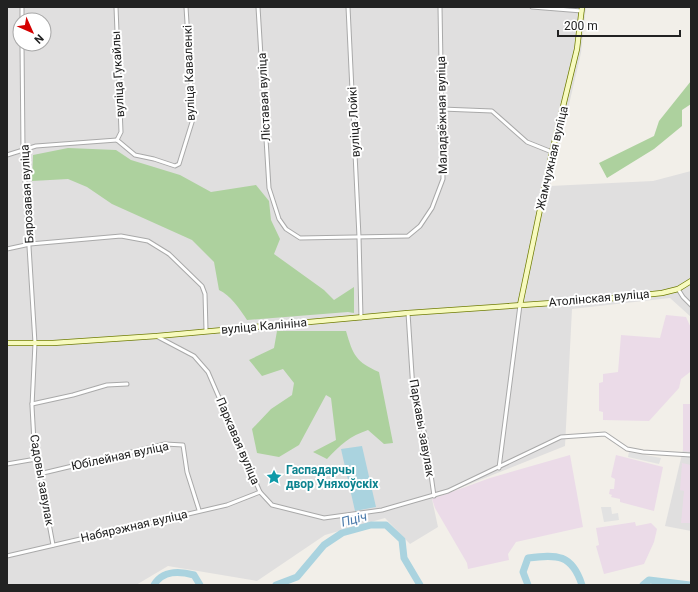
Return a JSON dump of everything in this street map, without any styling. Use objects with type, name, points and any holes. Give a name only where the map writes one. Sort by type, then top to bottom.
[{"type":"street","name":"вуліца Гукайлы","points":[[116,7],[121,132],[117,140]]},
{"type":"street","name":"вуліца Каваленкі","points":[[117,140],[135,155],[175,166],[179,164],[193,119],[186,7]]},
{"type":"street","name":"Ліставая вуліца","points":[[258,7],[269,188],[279,220],[286,229],[300,238],[359,237]]},
{"type":"street","name":"вуліца Лойкі","points":[[348,7],[359,237],[360,318]]},
{"type":"street","name":"Маладзёжная вуліца","points":[[359,237],[408,236],[420,226],[432,208],[443,178],[440,7]]},
{"type":"street","points":[[532,7],[582,9]]},
{"type":"street","name":"Жамчужная вуліца","points":[[520,305],[552,152],[577,49],[582,9]]},
{"type":"street","name":"Бярозавая вуліца","points":[[22,52],[24,150],[34,343]]},
{"type":"street","points":[[442,109],[492,111],[527,142],[552,152]]},
{"type":"street","points":[[7,155],[36,146],[117,140]]},
{"type":"street","points":[[7,249],[30,244],[121,236],[148,241],[169,254],[202,286],[205,294],[206,330]]},
{"type":"street","name":"Атолінская вуліца","points":[[520,305],[662,293],[678,288],[691,281]]},
{"type":"street","points":[[678,288],[683,297],[691,305]]},
{"type":"street","points":[[499,468],[520,305]]},
{"type":"street","name":"вуліца Калініна","points":[[7,343],[34,343],[157,336],[206,330],[520,305]]},
{"type":"street","name":"Паркавы завулак","points":[[408,313],[413,390],[426,439],[434,496]]},
{"type":"street","name":"Паркавая вуліца","points":[[157,336],[194,356],[208,372],[260,492],[272,505],[324,518],[382,510],[448,492],[561,437],[585,434],[605,434],[620,445],[632,450],[691,455]]},
{"type":"street","name":"Садовы завулак","points":[[34,343],[32,404],[36,459],[47,507],[53,545]]},
{"type":"street","points":[[32,404],[73,395],[108,385],[127,384]]},
{"type":"street","name":"Юбілейная вуліца","points":[[39,474],[165,444],[183,445],[188,472],[200,510]]},
{"type":"street","points":[[7,464],[36,459]]},
{"type":"street","name":"Набярэжная вуліца","points":[[7,556],[200,510],[227,505],[260,492]]},
{"type":"shaded area","points":[[7,7],[586,7],[581,53],[550,186],[653,181],[691,171],[691,317],[670,298],[572,309],[565,446],[432,499],[438,527],[410,544],[385,518],[325,535],[257,581],[168,566],[136,585],[7,585]]},
{"type":"shaded area","points":[[666,315],[686,317],[691,328],[690,372],[681,379],[679,388],[649,421],[603,420],[603,412],[599,411],[599,383],[603,382],[603,374],[618,372],[621,335],[660,338]]},
{"type":"shaded area","points":[[683,404],[691,404],[691,452],[683,451]]},
{"type":"shaded area","points":[[691,416],[691,531],[665,526]]},
{"type":"shaded area","points":[[629,452],[661,458],[659,464],[628,457]]},
{"type":"shaded area","points":[[570,455],[583,527],[516,542],[508,554],[509,560],[468,569],[467,563],[435,508],[432,499],[490,478]]},
{"type":"shaded area","points":[[616,455],[663,467],[654,511],[620,502],[620,499],[611,497],[612,495],[609,494],[610,489],[614,489],[615,479],[611,477]]},
{"type":"shaded area","points":[[682,463],[691,465],[691,523],[681,523],[684,491],[680,490]]},
{"type":"shaded area","points":[[601,507],[611,507],[612,514],[618,513],[619,520],[604,522]]},
{"type":"shaded area","points":[[635,522],[636,526],[651,523],[657,529],[654,542],[644,564],[604,574],[596,546],[599,545],[596,528]]},
{"type":"green space","points":[[691,81],[691,104],[682,110],[682,126],[654,149],[607,178],[599,163],[654,136],[659,121]]},
{"type":"green space","points":[[68,148],[116,150],[131,160],[180,175],[211,192],[256,185],[269,201],[271,220],[280,239],[274,254],[324,290],[334,300],[354,287],[354,313],[348,312],[247,320],[231,299],[219,290],[214,262],[192,240],[112,204],[87,187],[68,179],[32,181],[33,155]]},
{"type":"green space","points":[[277,331],[346,331],[356,357],[365,365],[379,372],[393,443],[384,444],[368,430],[356,435],[336,449],[327,459],[313,452],[336,440],[331,398],[326,395],[299,445],[279,457],[257,453],[252,429],[271,409],[292,395],[294,383],[283,369],[262,376],[249,360],[274,348]]},
{"type":"water","points":[[362,446],[376,507],[355,511],[341,449]]},
{"type":"waterway","name":"Пціч","points":[[276,585],[297,577],[324,545],[342,533],[371,525],[386,525],[402,540],[404,558],[420,585]]},
{"type":"waterway","name":"Пціч","points":[[528,585],[523,572],[528,558],[547,556],[562,558],[568,562],[578,575],[582,585]]},
{"type":"waterway","name":"Пціч","points":[[154,585],[158,580],[167,574],[177,572],[194,575],[200,585]]},
{"type":"waterway","name":"Пціч","points":[[643,585],[649,580],[690,585]]},
{"type":"place","name":"Гаспадарчы двор Уняхоўскіх","points":[[274,477]]}]
